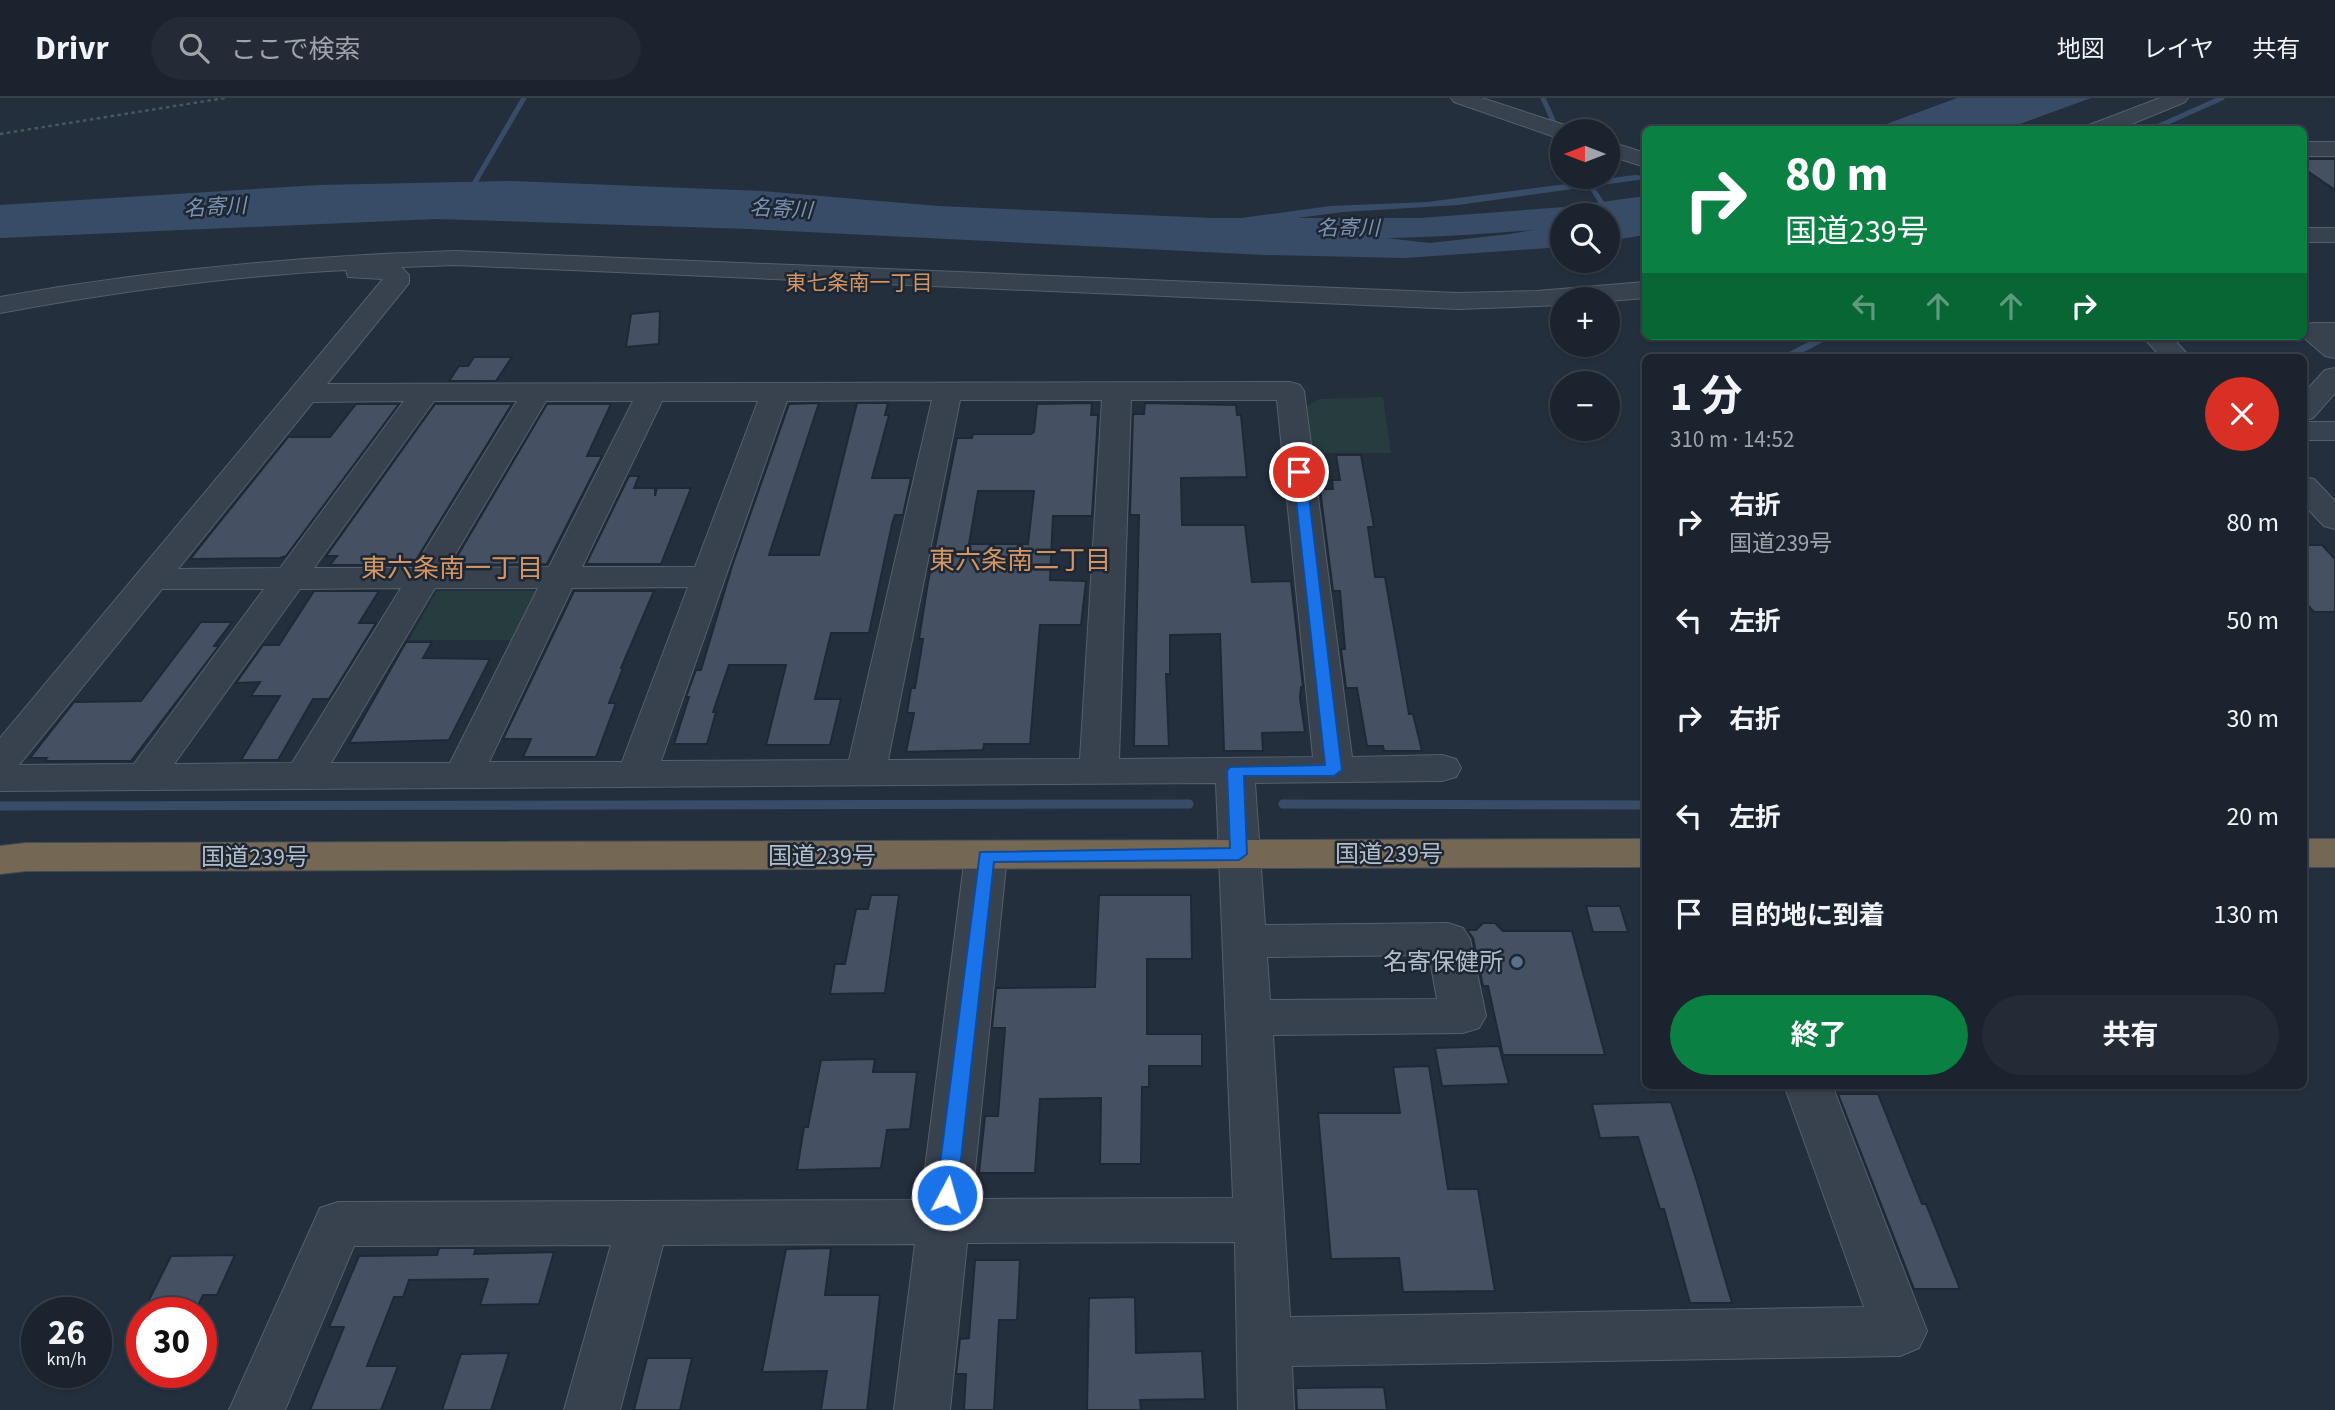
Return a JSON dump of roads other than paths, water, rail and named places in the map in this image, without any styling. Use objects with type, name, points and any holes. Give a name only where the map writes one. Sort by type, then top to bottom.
[{"type":"highway","name":"国道239号","points":[[0,860],[54,857],[1642,853]]},
{"type":"highway","points":[[2307,853],[2335,853]]},
{"type":"street","points":[[1461,98],[1550,128]]},
{"type":"street","points":[[2107,126],[2178,98]]},
{"type":"street","points":[[2307,149],[2335,149]]},
{"type":"street","points":[[1620,152],[1642,159]]},
{"type":"street","points":[[2307,235],[2335,235]]},
{"type":"street","points":[[0,305],[184,275],[374,260],[455,258],[1445,301],[1537,299],[1642,290]]},
{"type":"street","points":[[0,292],[171,272],[197,279],[388,271],[396,275],[396,283],[0,763]]},
{"type":"street","points":[[2335,331],[2312,331],[2335,350]]},
{"type":"street","points":[[2160,340],[2173,354]]},
{"type":"street","points":[[2307,408],[2335,376]]},
{"type":"street","points":[[866,772],[948,391]]},
{"type":"street","points":[[1099,771],[1117,391]]},
{"type":"street","points":[[306,393],[1290,391],[1334,770]]},
{"type":"street","points":[[303,778],[537,392]]},
{"type":"street","points":[[463,775],[652,392]]},
{"type":"street","points":[[637,774],[776,392]]},
{"type":"street","points":[[145,778],[425,393]]},
{"type":"street","points":[[2307,431],[2335,430]]},
{"type":"street","points":[[2315,488],[2335,519]]},
{"type":"street","points":[[152,579],[707,577]]},
{"type":"street","points":[[0,778],[303,778],[1442,768]]},
{"type":"street","points":[[1236,771],[1260,1220],[1266,1410]]},
{"type":"street","points":[[922,1410],[986,856]]},
{"type":"street","points":[[1244,941],[1448,939],[1463,1016],[1248,1018]]},
{"type":"street","points":[[1264,1342],[1900,1331],[1809,1089]]},
{"type":"street","points":[[257,1410],[338,1224],[1260,1220]]},
{"type":"street","points":[[592,1410],[643,1223]]},
{"type":"water","points":[[1957,98],[2091,98],[2014,126],[1881,126]]},
{"type":"water","points":[[1642,176],[1642,179],[1620,182],[1620,177]]},
{"type":"water","points":[[512,181],[762,191],[938,206],[1234,219],[1330,206],[1427,202],[1550,186],[1550,189],[1573,189],[1458,205],[1343,212],[1258,223],[1259,239],[1360,235],[1430,243],[1550,227],[1550,248],[1405,258],[1265,255],[749,229],[436,219],[0,238],[0,205],[319,185]]},
{"type":"water","points":[[1642,204],[1642,235],[1620,239],[1620,212]]},
{"type":"waterway","points":[[471,189],[524,98]]},
{"type":"waterway","points":[[1543,98],[1552,119]]},
{"type":"waterway","points":[[2159,126],[2222,98]]},
{"type":"waterway","points":[[1593,189],[1602,203]]},
{"type":"waterway","name":"名寄川","points":[[1620,209],[1642,206]]},
{"type":"waterway","name":"名寄川","points":[[1183,228],[1373,229],[1550,218]]},
{"type":"waterway","points":[[1793,354],[1819,340]]},
{"type":"waterway","points":[[0,806],[1189,804]]},
{"type":"waterway","points":[[1283,804],[1642,805]]},
{"type":"place","name":"名寄保健所","points":[[1517,962]]},
{"type":"district","name":"東七条南一丁目","points":[[859,283]]},
{"type":"district","name":"東六条南二丁目","points":[[1020,560]]},
{"type":"district","name":"東六条南一丁目","points":[[452,568]]}]
